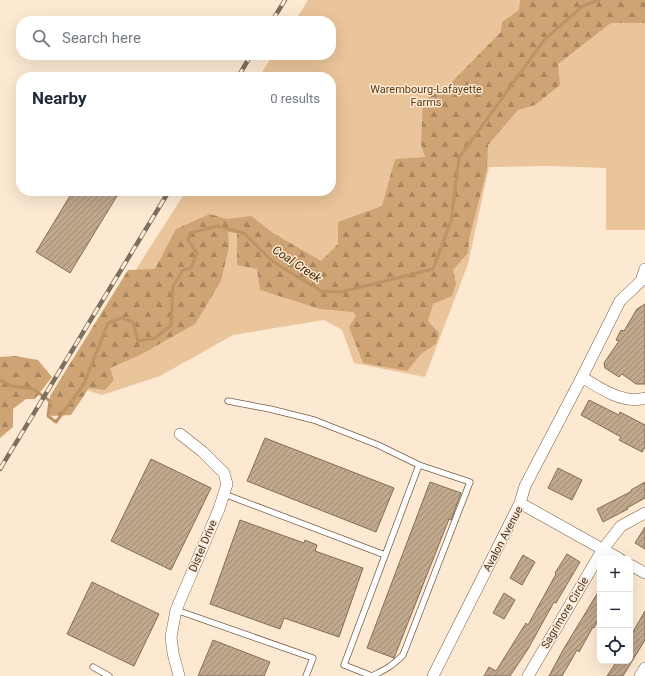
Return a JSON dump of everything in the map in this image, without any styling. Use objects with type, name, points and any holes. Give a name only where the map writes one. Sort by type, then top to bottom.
[{"type":"street","points":[[520,503],[525,486],[620,301],[641,281],[645,269]]},
{"type":"street","points":[[582,377],[601,389],[618,397],[639,400],[645,398]]},
{"type":"street","name":"Distel Drive","points":[[179,676],[173,653],[171,637],[176,610],[219,509],[227,484],[224,473],[203,452],[180,434]]},
{"type":"street","name":"Avalon Avenue","points":[[433,676],[520,503],[615,556]]},
{"type":"street","name":"Sagrimore Circle","points":[[528,676],[603,549],[621,526],[645,513]]},
{"type":"street","points":[[633,567],[645,573]]},
{"type":"street","points":[[640,676],[645,668]]},
{"type":"lane","points":[[228,401],[270,409],[314,420],[378,445],[419,465],[470,482],[403,654],[395,663],[384,671],[372,676],[344,665],[419,465]]},
{"type":"lane","points":[[224,494],[385,555]]},
{"type":"lane","points":[[176,610],[313,658],[306,676]]},
{"type":"lane","points":[[93,667],[109,676]]},
{"type":"green space","name":"Warembourg-Lafayette Farms","points":[[308,0],[645,0],[645,230],[606,230],[606,168],[549,166],[489,167],[468,264],[425,377],[354,363],[342,330],[324,320],[233,335],[160,376],[102,395],[66,383],[98,329],[183,196],[336,196],[336,72],[262,72],[270,60],[336,60],[336,16],[298,16]]},
{"type":"green space","points":[[520,0],[645,0],[645,23],[611,23],[558,64],[560,85],[535,105],[518,110],[488,145],[487,170],[469,239],[468,253],[453,270],[456,284],[452,296],[433,304],[428,321],[439,333],[436,344],[421,354],[407,371],[363,363],[349,327],[356,316],[353,312],[320,309],[260,290],[257,269],[237,265],[237,233],[228,232],[229,246],[221,281],[195,324],[140,355],[110,368],[114,380],[105,390],[89,388],[71,415],[50,416],[50,396],[128,270],[155,269],[176,229],[210,214],[226,219],[251,216],[273,233],[321,261],[338,244],[338,222],[382,206],[395,159],[425,157],[421,144],[423,100],[445,89],[501,32],[502,22],[519,10]]},
{"type":"green space","points":[[15,356],[38,360],[52,377],[35,399],[26,399],[13,409],[13,427],[0,438],[0,357]]},
{"type":"building","points":[[70,196],[117,196],[70,273],[36,252]]},
{"type":"building","points":[[645,304],[645,384],[636,384],[622,374],[619,377],[605,368],[604,363],[619,341],[616,340],[621,330],[624,331],[637,309]]},
{"type":"building","points":[[589,400],[619,415],[620,412],[645,425],[645,447],[642,452],[619,440],[621,437],[581,415]]},
{"type":"building","points":[[265,438],[394,488],[376,532],[247,481]]},
{"type":"building","points":[[151,459],[211,488],[171,570],[111,541]]},
{"type":"building","points":[[558,468],[582,480],[572,500],[548,488]]},
{"type":"building","points":[[430,482],[461,493],[451,520],[449,519],[394,658],[367,648]]},
{"type":"building","points":[[645,482],[645,498],[603,522],[597,509],[632,491],[631,490]]},
{"type":"building","points":[[240,520],[304,543],[305,540],[317,545],[315,551],[363,568],[339,637],[284,618],[280,629],[210,604]]},
{"type":"building","points":[[645,527],[645,549],[635,543]]},
{"type":"building","points":[[567,554],[580,562],[556,603],[554,602],[528,649],[510,676],[484,676],[489,667],[496,671],[526,623],[528,625],[556,574],[555,573]]},
{"type":"building","points":[[523,555],[535,562],[522,585],[510,578]]},
{"type":"building","points":[[92,582],[159,614],[134,666],[67,634]]},
{"type":"building","points":[[504,593],[515,600],[504,619],[493,613]]},
{"type":"building","points":[[597,594],[597,622],[594,628],[593,627],[579,652],[577,650],[562,676],[549,676]]},
{"type":"building","points":[[645,611],[645,640],[633,660],[633,632]]},
{"type":"building","points":[[213,640],[270,662],[264,676],[198,676]]},
{"type":"building","points":[[615,664],[630,664],[623,676],[607,676]]},
{"type":"waterway","name":"Coal Creek","points":[[0,380],[12,386],[33,389],[50,401],[48,416],[56,422],[84,384],[108,323],[121,318],[133,322],[138,341],[155,338],[171,325],[173,286],[183,270],[191,268],[197,253],[188,240],[190,233],[217,226],[244,233],[272,261],[321,291],[341,292],[433,269],[451,221],[459,158],[544,40],[583,6],[599,0]]},
{"type":"railway","points":[[275,16],[285,0]]},
{"type":"railway","points":[[241,72],[248,60]]},
{"type":"railway","points":[[0,469],[166,196]]}]
